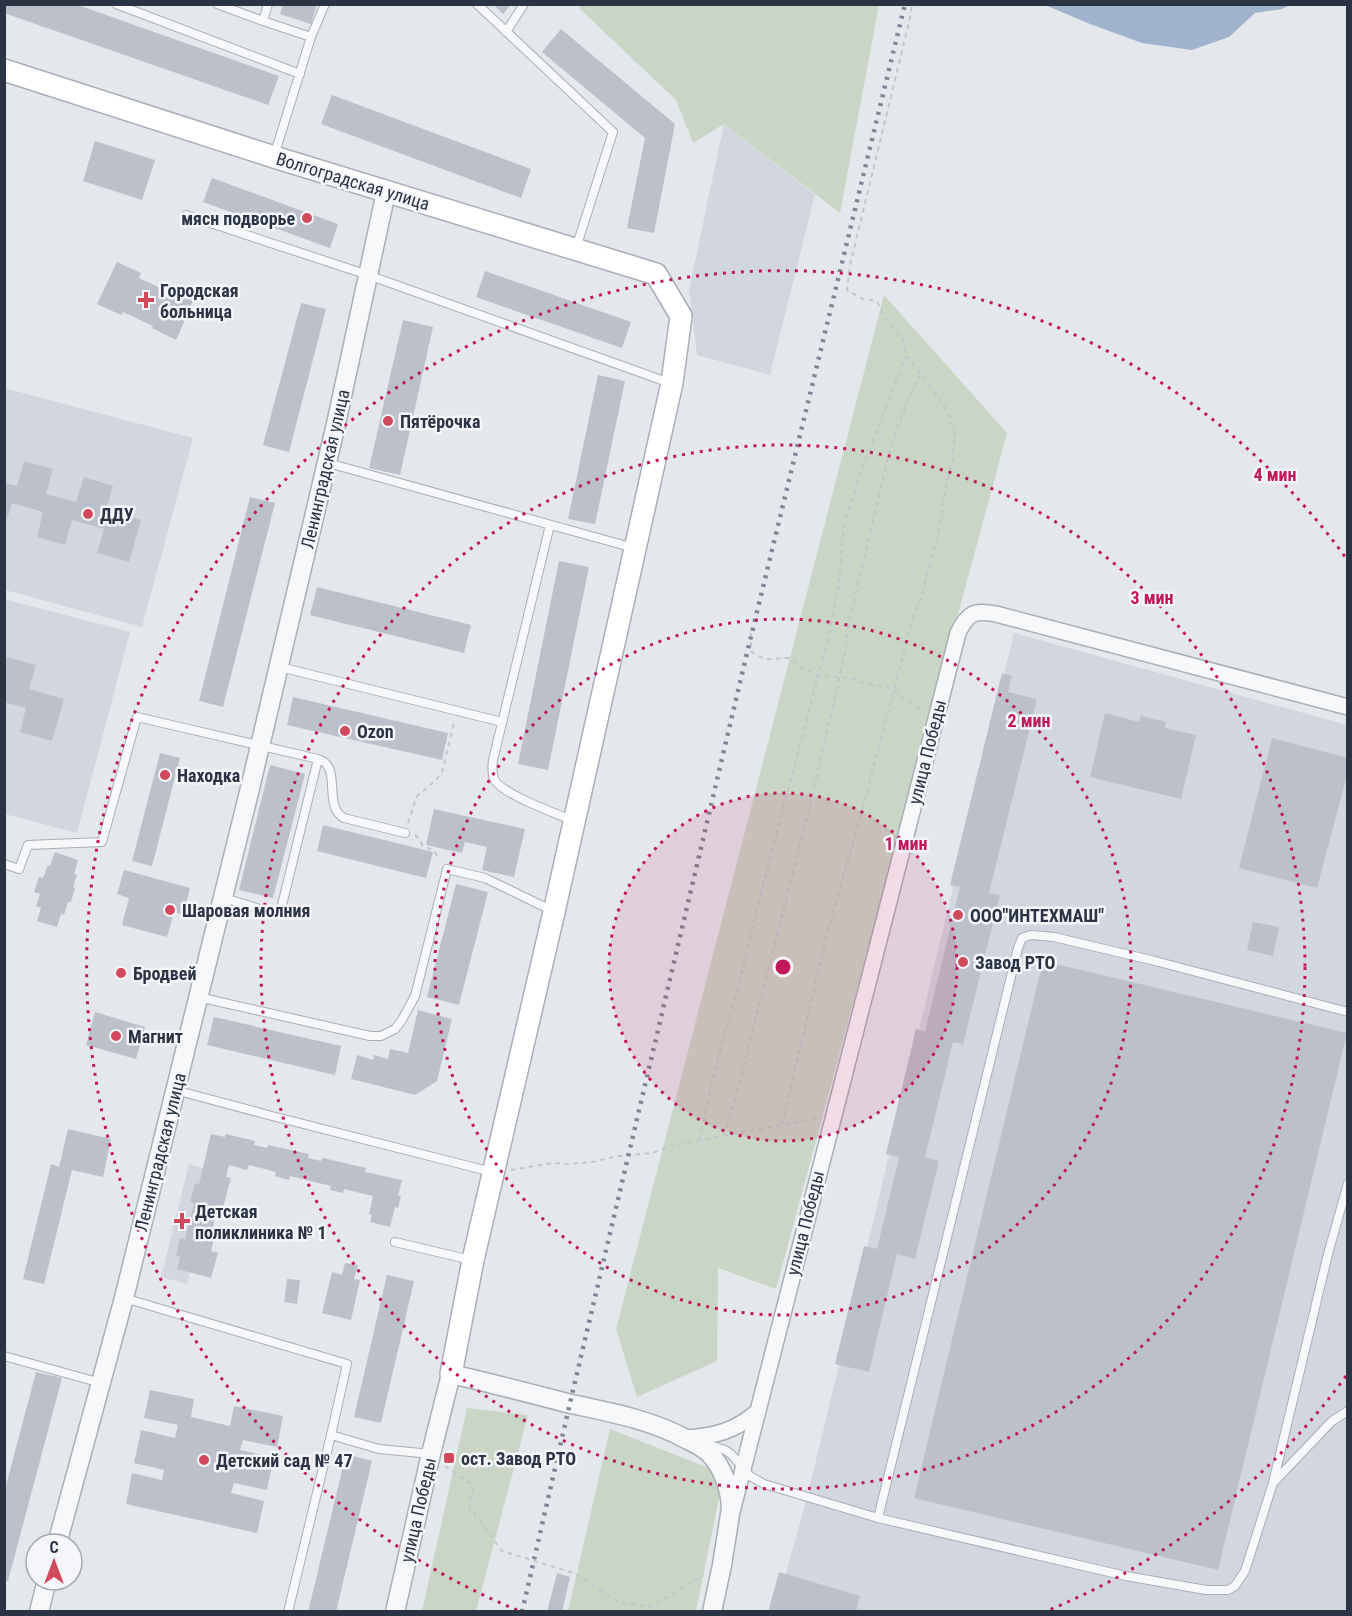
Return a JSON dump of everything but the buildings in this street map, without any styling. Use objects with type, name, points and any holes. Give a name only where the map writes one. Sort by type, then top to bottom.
[{"type":"main road","name":"Волгоградская улица","points":[[4,70],[274,157],[656,274],[681,316]]},
{"type":"main road","name":"улица Победы","points":[[451,1374],[473,1260],[636,549],[672,383],[681,316]]},
{"type":"street","name":"Ленинградская улица","points":[[60,1532],[123,1298],[260,746],[327,463],[386,192]]},
{"type":"street","name":"улица Победы","points":[[729,1520],[958,633],[967,618],[979,611],[996,614],[1347,707]]},
{"type":"street","name":"улица Победы","points":[[395,1611],[451,1374],[633,1418],[650,1423],[704,1448],[721,1470],[730,1499],[722,1565],[712,1611]]},
{"type":"street","name":"улица Победы","points":[[684,1438],[719,1434],[739,1426],[758,1411]]},
{"type":"street","points":[[39,1611],[44,1592]]},
{"type":"lane","points":[[116,4],[300,74]]},
{"type":"lane","points":[[218,4],[311,37]]},
{"type":"lane","points":[[263,21],[268,4]]},
{"type":"lane","points":[[274,157],[311,37],[325,4]]},
{"type":"lane","points":[[477,4],[613,132],[576,250]]},
{"type":"lane","points":[[506,32],[524,4]]},
{"type":"lane","points":[[186,215],[368,275],[672,383]]},
{"type":"lane","points":[[327,463],[636,549]]},
{"type":"lane","points":[[550,525],[492,770],[495,780],[501,787],[574,821]]},
{"type":"lane","points":[[279,666],[502,722]]},
{"type":"lane","points":[[4,864],[19,869],[28,845],[102,842],[137,717],[323,761],[329,766],[334,803],[336,812],[340,816],[405,833]]},
{"type":"lane","points":[[222,898],[270,912],[279,910],[318,759]]},
{"type":"lane","points":[[198,997],[370,1036],[385,1035],[395,1029],[402,1020],[415,996],[447,869],[485,878],[554,912]]},
{"type":"lane","points":[[878,1518],[1022,938],[1031,935],[1054,937],[1347,1012]]},
{"type":"lane","points":[[175,1090],[272,1116],[494,1168]]},
{"type":"lane","points":[[684,1438],[725,1450],[756,1480],[764,1484],[878,1518],[1126,1576],[1206,1590],[1228,1590],[1235,1586],[1245,1571],[1273,1483],[1347,1183]]},
{"type":"lane","points":[[395,1242],[473,1260]]},
{"type":"lane","points":[[123,1298],[347,1364],[288,1611]]},
{"type":"lane","points":[[4,1356],[100,1383]]},
{"type":"lane","points":[[1273,1483],[1332,1421],[1347,1411]]},
{"type":"lane","points":[[331,1435],[380,1449],[431,1454]]},
{"type":"path","points":[[782,1124],[827,934],[939,529],[955,447],[955,434],[949,415],[940,399],[906,356],[903,338],[894,331],[877,301],[863,299],[847,289],[850,265],[908,29],[912,4]]},
{"type":"path","points":[[699,1140],[718,1057],[819,674],[838,591],[844,523],[861,469],[906,356]]},
{"type":"path","points":[[724,1136],[805,826],[845,653],[849,622],[891,446],[908,399],[920,375]]},
{"type":"path","points":[[752,633],[751,651],[760,658],[770,660],[791,658],[807,671],[887,687],[901,698],[921,708],[929,718],[932,732]]},
{"type":"path","points":[[447,869],[435,852],[423,846],[416,836],[405,833],[417,796],[442,772],[457,711]]},
{"type":"path","points":[[494,1168],[510,1170],[552,1163],[592,1162],[618,1156],[652,1153],[670,1146],[699,1140],[833,1117]]},
{"type":"path","points":[[431,1454],[473,1485],[469,1506],[502,1551],[574,1573],[618,1602],[650,1607],[722,1565]]},
{"type":"shaded area","points":[[724,124],[815,195],[770,375],[697,355],[689,290]]},
{"type":"shaded area","name":"ДДУ","points":[[4,388],[193,438],[142,627],[5,590]]},
{"type":"shaded area","points":[[4,599],[130,632],[77,833],[5,814]]},
{"type":"shaded area","name":"Завод РТО","points":[[1014,633],[1347,725],[1347,1611],[775,1612],[807,1498]]},
{"type":"shaded area","name":"Детская поликлиника № 1","points":[[189,1164],[203,1168],[199,1184],[195,1183],[190,1202],[194,1203],[185,1239],[176,1256],[180,1257],[177,1269],[190,1272],[187,1284],[161,1277]]},
{"type":"green space","points":[[581,4],[879,5],[840,213],[724,124],[693,143],[676,100],[580,9]]},
{"type":"green space","points":[[884,295],[1007,433],[776,1289],[718,1268],[717,1361],[637,1397],[616,1329]]},
{"type":"green space","points":[[467,1408],[528,1415],[476,1611],[422,1611]]},
{"type":"green space","points":[[610,1429],[724,1474],[696,1611],[568,1612]]},
{"type":"water","points":[[1290,4],[1282,9],[1255,13],[1229,37],[1192,50],[1142,43],[1045,5]]},
{"type":"railway","points":[[522,1612],[746,657],[905,4]]},
{"type":"place","name":"мясн подворье","points":[[307,218]]},
{"type":"place","name":"Городская больница","points":[[146,300]]},
{"type":"place","name":"Пятёрочка","points":[[388,421]]},
{"type":"place","name":"ДДУ","points":[[88,514]]},
{"type":"place","name":"Ozon","points":[[345,731]]},
{"type":"place","name":"Находка","points":[[165,775]]},
{"type":"place","name":"Шаровая молния","points":[[170,910]]},
{"type":"place","name":"ООО\"ИНТЕХМАШ\"","points":[[958,915]]},
{"type":"place","name":"Завод РТО","points":[[963,962]]},
{"type":"place","name":"Бродвей","points":[[121,973]]},
{"type":"place","name":"Магнит","points":[[116,1036]]},
{"type":"place","name":"Детская поликлиника № 1","points":[[182,1221]]},
{"type":"place","name":"ост. Завод РТО","points":[[449,1458]]},
{"type":"place","name":"Детский сад № 47","points":[[204,1460]]}]
